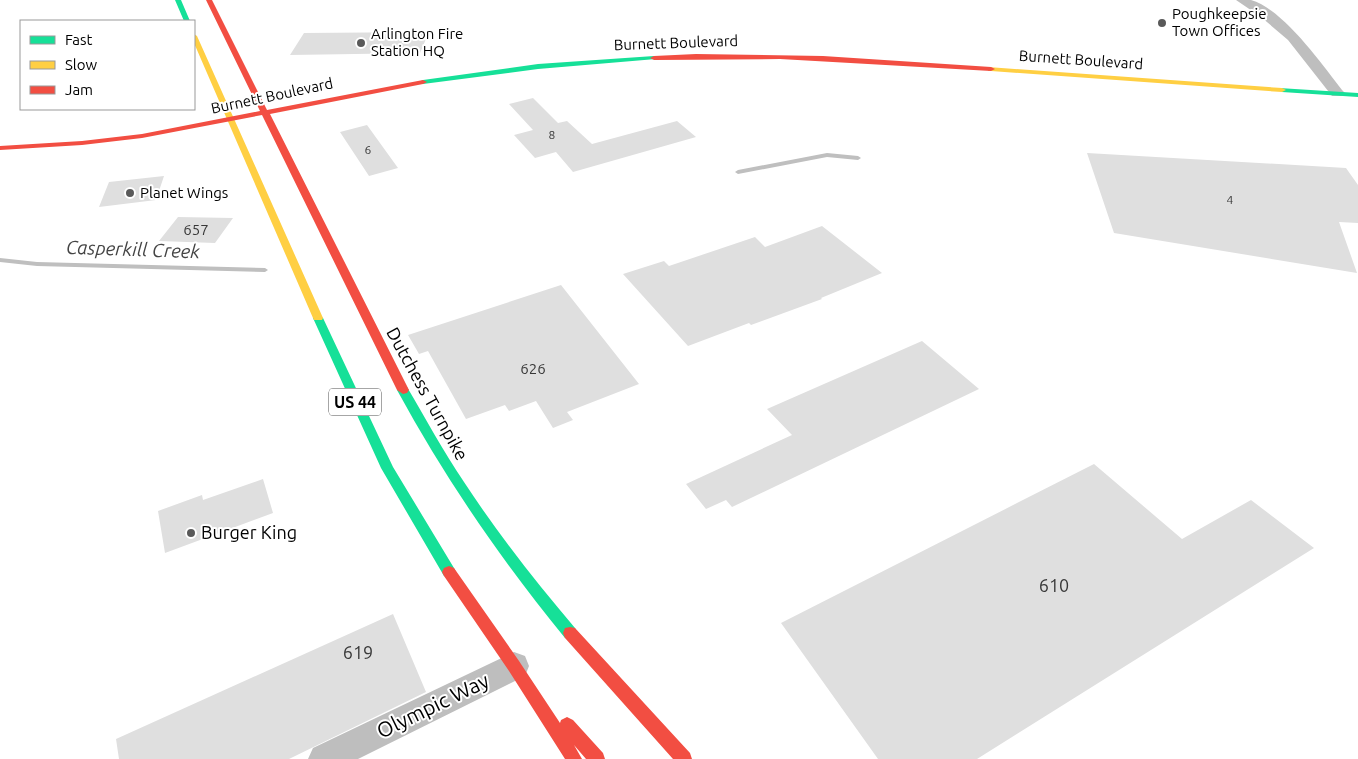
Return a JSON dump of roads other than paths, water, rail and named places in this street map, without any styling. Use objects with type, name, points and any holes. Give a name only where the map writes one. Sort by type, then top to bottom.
[{"type":"main road","points":[[178,0],[187,20]]},
{"type":"main road","name":"Dutchess Turnpike","points":[[209,0],[400,384],[459,486],[543,600],[610,680],[684,759]]},
{"type":"main road","name":"US 44","points":[[195,38],[229,120],[387,468],[445,566],[488,632],[514,666],[574,759]]},
{"type":"main road","name":"Burnett Boulevard","points":[[0,148],[124,139],[403,85],[494,72],[601,61],[699,56],[776,56],[872,60],[1358,95]]},
{"type":"main road","points":[[514,666],[597,759]]},
{"type":"street","points":[[1242,0],[1266,14],[1293,36],[1337,93]]},
{"type":"street","name":"Olympic Way","points":[[324,759],[514,666]]},
{"type":"waterway","name":"Casperkill Creek","points":[[738,172],[827,155],[858,158]]},
{"type":"waterway","name":"Casperkill Creek","points":[[0,260],[37,264],[265,270]]},
{"type":"place","name":"Poughkeepsie Town Offices","points":[[1162,23]]},
{"type":"place","name":"Arlington Fire Station HQ","points":[[361,43]]},
{"type":"place","name":"Planet Wings","points":[[130,193]]},
{"type":"place","name":"Burger King","points":[[191,533]]}]
